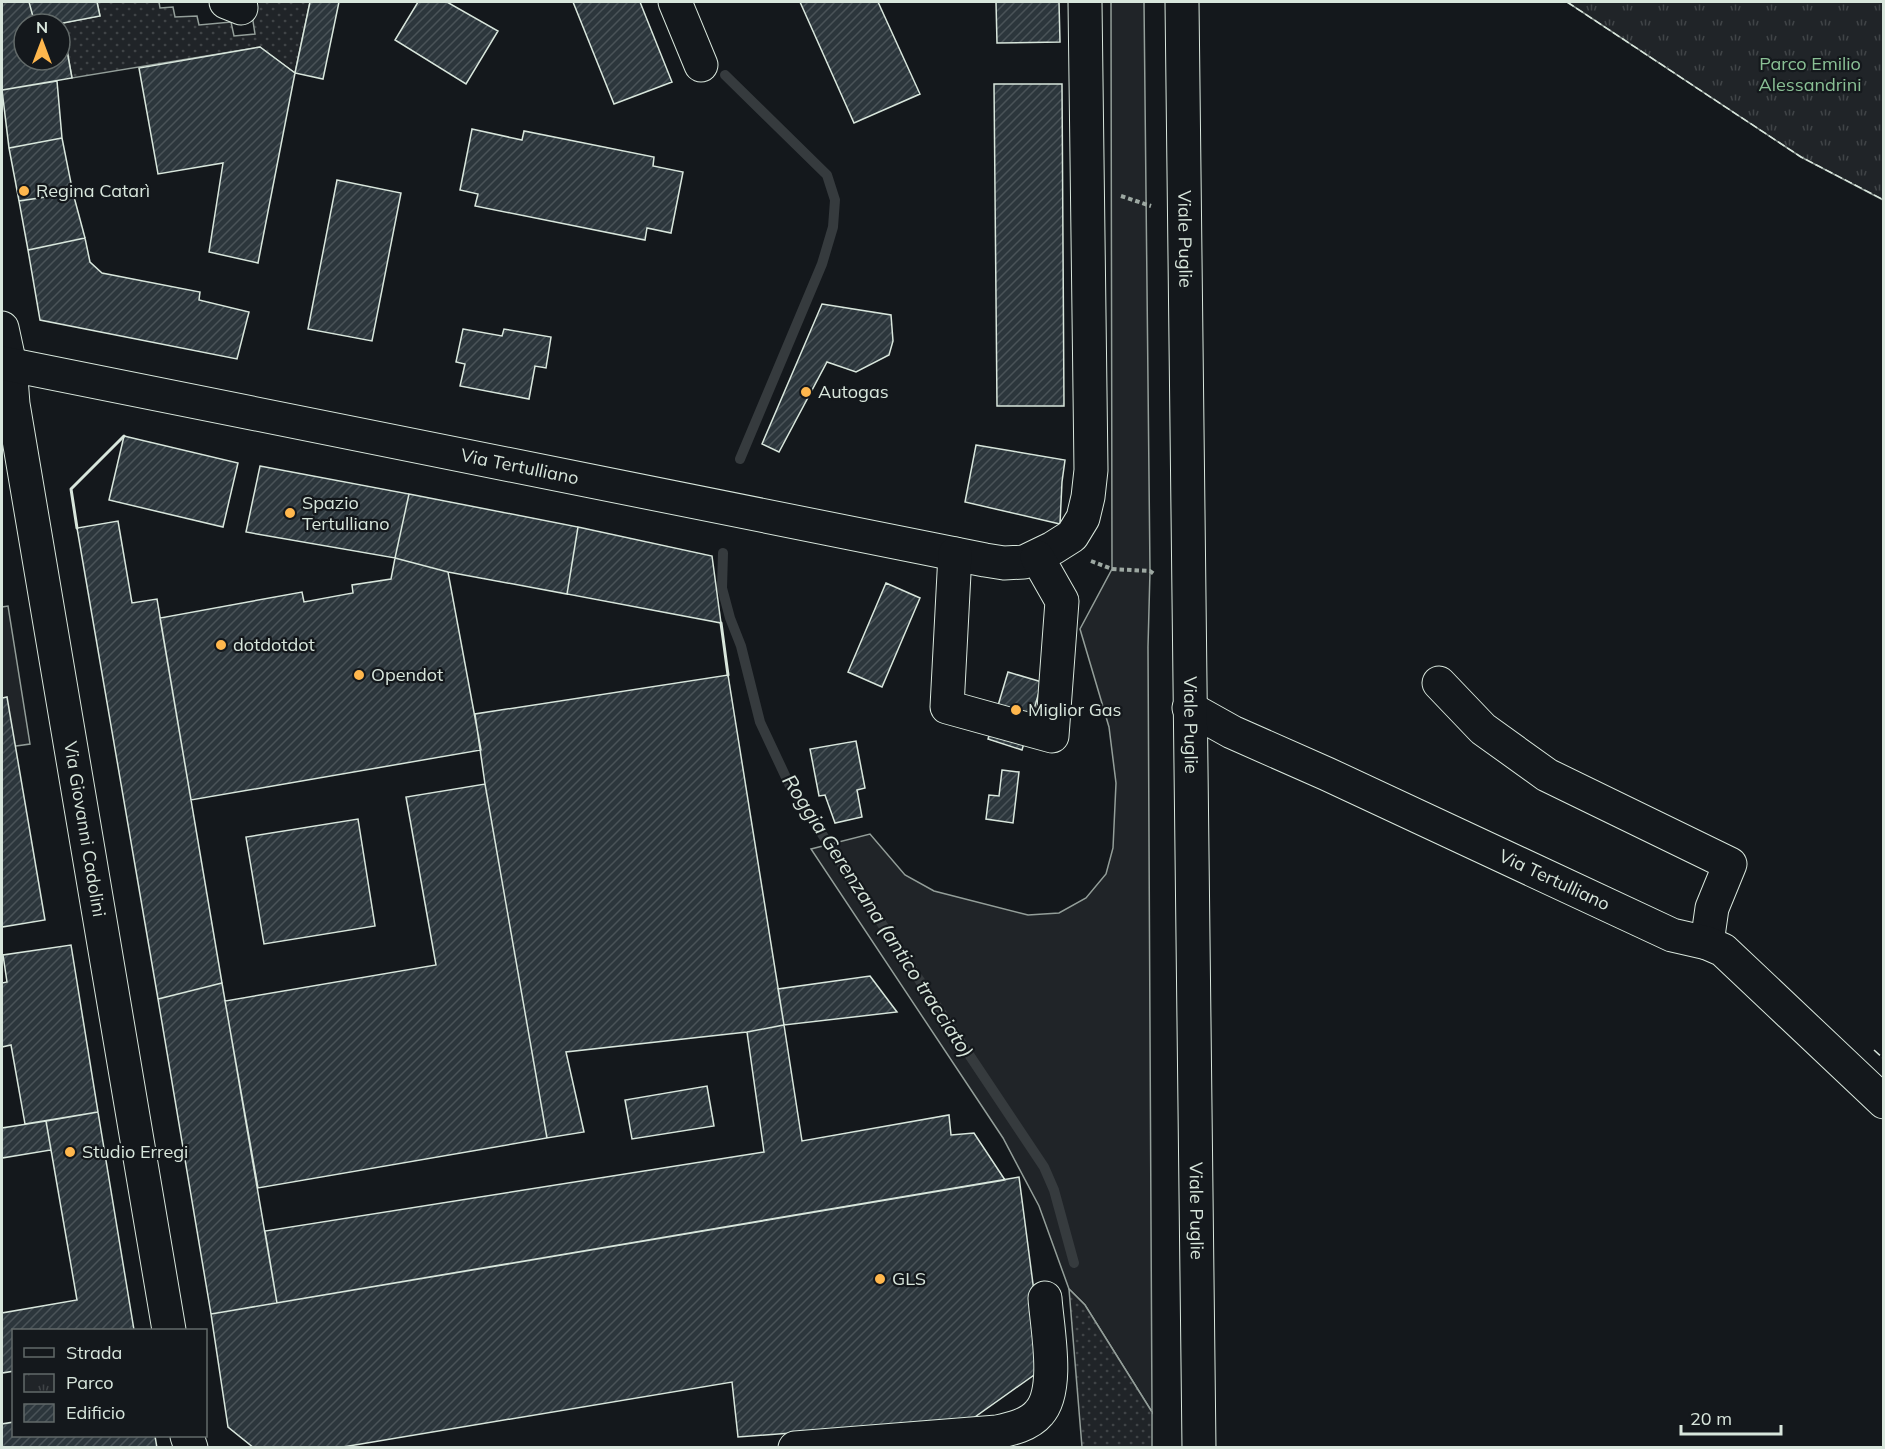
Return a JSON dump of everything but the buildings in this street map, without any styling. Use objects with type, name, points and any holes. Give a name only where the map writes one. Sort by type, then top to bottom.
[{"type":"street","points":[[226,2],[241,8],[240,2]]},
{"type":"street","points":[[675,2],[701,65]]},
{"type":"street","points":[[955,554],[946,707],[1052,736],[1062,601],[1037,557],[1072,536],[1083,518],[1091,470],[1085,2]]},
{"type":"street","name":"Viale Puglie","points":[[1182,2],[1199,1448]]},
{"type":"street","name":"Via Giovanni Cadolini","points":[[2,328],[6,364],[170,1329]]},
{"type":"street","name":"Via Tertulliano","points":[[6,364],[955,554],[1005,563],[1024,562],[1037,557]]},
{"type":"street","points":[[1439,683],[1483,729],[1547,775],[1730,864],[1712,908],[1707,943]]},
{"type":"street","name":"Via Tertulliano","points":[[1189,708],[1232,732],[1672,935],[1707,943],[1723,951],[1884,1102]]},
{"type":"street","points":[[795,1448],[997,1432],[1026,1423],[1039,1413],[1046,1401],[1050,1385],[1045,1298]]},
{"type":"path","points":[[1112,193],[1153,207]]},
{"type":"path","points":[[1112,569],[1150,571],[1154,574]]},
{"type":"green space","points":[[97,2],[159,2],[160,8],[173,7],[175,17],[197,16],[199,25],[231,22],[234,36],[255,34],[250,2],[310,2],[295,73],[260,47],[72,78],[72,21],[100,16]]},
{"type":"green space","points":[[1111,2],[1144,2],[1150,571],[1148,647],[1152,1412],[1085,1305],[1069,1289],[1039,1206],[1003,1138],[811,849],[870,834],[905,875],[934,891],[1028,915],[1059,913],[1086,898],[1106,874],[1113,848],[1116,783],[1109,727],[1080,629],[1112,569]]},
{"type":"green space","name":"Parco Emilio Alessandrini","points":[[1567,2],[1883,2],[1883,200],[1801,157]]},
{"type":"green space","points":[[8,606],[30,744],[2,748],[2,607]]},
{"type":"green space","points":[[1069,1289],[1085,1305],[1152,1412],[1152,1447],[1082,1447]]},
{"type":"waterway","name":"Roggia Gerenzana (antico tracciato)","points":[[725,75],[827,175],[835,200],[833,227],[822,264],[740,459]]},
{"type":"waterway","name":"Roggia Gerenzana (antico tracciato)","points":[[723,553],[722,588],[730,618],[741,646],[760,722],[790,786],[1044,1167],[1054,1190],[1074,1263]]},
{"type":"fence","points":[[1567,2],[1801,157],[1884,200]]},
{"type":"fence","points":[[1874,1050],[1884,1059]]},
{"type":"wall","points":[[77,528],[71,489],[124,436]]},
{"type":"wall","points":[[721,623],[728,675]]},
{"type":"place","name":"Regina Catarì","points":[[24,191]]},
{"type":"place","name":"Autogas","points":[[806,392]]},
{"type":"place","name":"Spazio Tertulliano","points":[[290,513]]},
{"type":"place","name":"dotdotdot","points":[[221,645]]},
{"type":"place","name":"Opendot","points":[[359,675]]},
{"type":"place","name":"Miglior Gas","points":[[1016,710]]},
{"type":"place","name":"Studio Erregi","points":[[70,1152]]},
{"type":"place","name":"GLS","points":[[880,1279]]}]
